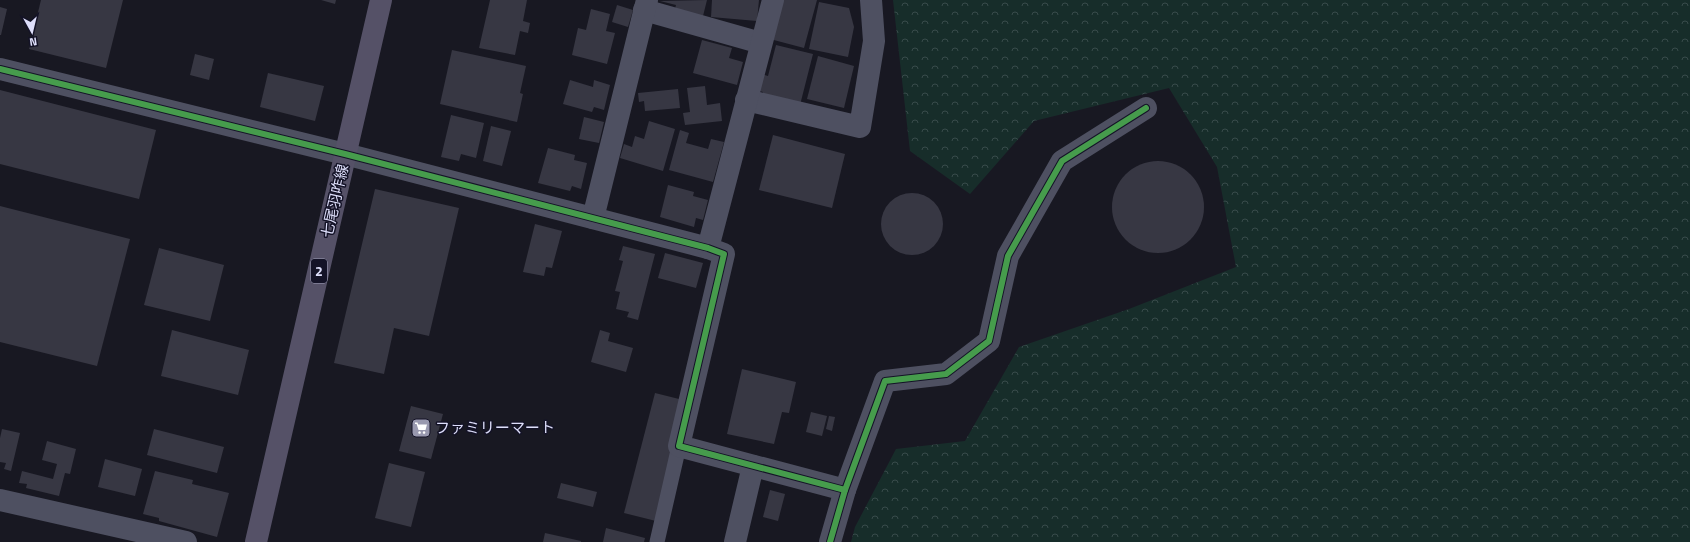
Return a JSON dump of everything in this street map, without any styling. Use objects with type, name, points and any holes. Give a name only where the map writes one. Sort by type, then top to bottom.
[{"type":"main road","name":"七尾羽咋線","points":[[256,542],[381,0]]},
{"type":"street","points":[[708,248],[772,0]]},
{"type":"street","points":[[746,100],[860,127],[874,41],[871,0]]},
{"type":"street","points":[[593,218],[646,5],[761,43]]},
{"type":"street","points":[[0,69],[346,154],[708,248],[724,254],[680,446],[845,490]]},
{"type":"street","points":[[830,542],[845,490],[885,382],[946,374],[989,341],[1008,256],[1062,161],[1146,108]]},
{"type":"street","points":[[735,542],[754,466]]},
{"type":"street","points":[[0,500],[186,542]]},
{"type":"lane","points":[[657,542],[680,446]]},
{"type":"green space","points":[[893,0],[1690,0],[1690,542],[851,542],[855,527],[896,449],[965,441],[1019,347],[1129,309],[1236,267],[1217,167],[1169,88],[1034,121],[970,194],[910,151]]},
{"type":"building","points":[[41,0],[123,0],[106,68],[29,49]]},
{"type":"building","points":[[321,0],[336,0],[335,4]]},
{"type":"building","points":[[490,0],[527,0],[523,21],[530,23],[528,33],[520,31],[515,55],[479,48]]},
{"type":"building","points":[[707,0],[703,16],[675,9],[676,5],[660,1]]},
{"type":"building","points":[[712,0],[759,0],[757,21],[711,17]]},
{"type":"building","points":[[780,0],[817,0],[804,48],[770,39]]},
{"type":"building","points":[[819,2],[849,8],[854,27],[848,57],[809,49]]},
{"type":"building","points":[[617,5],[633,10],[628,27],[612,22]]},
{"type":"building","points":[[0,7],[7,9],[1,35],[0,35]]},
{"type":"building","points":[[591,9],[610,14],[606,31],[615,33],[607,64],[572,55],[578,28],[586,30]]},
{"type":"building","points":[[702,40],[732,48],[729,58],[743,62],[737,85],[693,73]]},
{"type":"building","points":[[776,45],[813,54],[800,105],[762,95],[763,92],[756,90],[761,74],[768,76]]},
{"type":"building","points":[[452,50],[526,66],[520,93],[523,94],[517,122],[440,104]]},
{"type":"building","points":[[195,54],[214,59],[209,80],[190,75]]},
{"type":"building","points":[[818,56],[854,66],[844,108],[807,99]]},
{"type":"building","points":[[268,73],[324,86],[315,121],[260,107]]},
{"type":"building","points":[[570,80],[593,87],[594,80],[610,85],[604,110],[594,107],[592,112],[563,104]]},
{"type":"building","points":[[705,86],[707,105],[720,103],[722,121],[685,125],[683,113],[690,112],[687,88]]},
{"type":"building","points":[[678,89],[680,108],[645,111],[644,101],[639,102],[638,93]]},
{"type":"building","points":[[0,90],[156,130],[139,199],[0,164]]},
{"type":"building","points":[[451,115],[484,123],[476,158],[461,154],[459,161],[441,157]]},
{"type":"building","points":[[584,117],[604,122],[599,143],[579,139]]},
{"type":"building","points":[[649,121],[675,129],[663,171],[620,158],[624,144],[632,147],[635,136],[644,139]]},
{"type":"building","points":[[491,126],[511,131],[502,166],[483,161]]},
{"type":"building","points":[[680,130],[689,133],[686,143],[708,149],[711,139],[724,142],[713,182],[669,170]]},
{"type":"building","points":[[773,135],[845,154],[832,208],[759,190]]},
{"type":"building","points":[[548,148],[575,155],[574,160],[587,163],[581,189],[572,186],[570,191],[538,183]]},
{"type":"building","points":[[1158,161],[1176,164],[1191,174],[1201,189],[1204,207],[1201,225],[1191,240],[1176,250],[1158,253],[1140,250],[1125,240],[1115,225],[1112,207],[1115,189],[1125,174],[1140,164]]},
{"type":"building","points":[[668,185],[694,192],[693,196],[708,200],[703,220],[696,218],[694,227],[660,217]]},
{"type":"building","points":[[375,189],[459,208],[429,336],[394,328],[384,374],[334,363]]},
{"type":"building","points":[[912,193],[929,198],[934,202],[938,207],[943,224],[938,241],[934,246],[929,250],[912,255],[895,250],[890,246],[886,241],[881,224],[886,207],[890,202],[895,198]]},
{"type":"building","points":[[0,206],[130,239],[97,366],[0,342]]},
{"type":"building","points":[[535,224],[562,231],[552,268],[546,267],[544,276],[523,272]]},
{"type":"building","points":[[623,246],[655,254],[638,320],[627,317],[629,312],[616,309],[620,292],[615,291],[623,261],[619,260]]},
{"type":"building","points":[[159,248],[224,265],[210,321],[144,305]]},
{"type":"building","points":[[665,253],[703,263],[696,288],[658,278]]},
{"type":"building","points":[[172,330],[249,350],[238,395],[161,376]]},
{"type":"building","points":[[600,330],[610,333],[608,341],[633,348],[626,372],[591,362]]},
{"type":"building","points":[[742,369],[796,382],[789,413],[782,412],[774,444],[727,434]]},
{"type":"building","points":[[655,393],[687,401],[656,521],[624,513]]},
{"type":"building","points":[[411,406],[443,414],[431,459],[399,451]]},
{"type":"building","points":[[811,412],[827,416],[822,436],[806,432]]},
{"type":"building","points":[[829,416],[835,417],[832,431],[826,429]]},
{"type":"building","points":[[2,429],[20,433],[11,471],[4,469],[6,463],[0,462],[0,438]]},
{"type":"building","points":[[154,429],[224,447],[217,473],[147,455]]},
{"type":"building","points":[[47,441],[76,449],[70,474],[65,473],[59,496],[26,488],[27,484],[19,483],[22,471],[53,479],[57,464],[42,460]]},
{"type":"building","points":[[105,459],[142,469],[135,496],[98,487]]},
{"type":"building","points":[[389,463],[425,472],[411,527],[375,518]]},
{"type":"building","points":[[155,471],[193,480],[192,484],[229,493],[217,537],[159,521],[159,518],[143,514]]},
{"type":"building","points":[[561,483],[597,492],[593,507],[557,498]]},
{"type":"building","points":[[770,490],[785,494],[778,521],[763,517]]},
{"type":"building","points":[[606,528],[645,538],[644,542],[603,542]]},
{"type":"building","points":[[545,533],[581,541],[581,542],[543,542]]},
{"type":"cycle path","points":[[0,69],[345,154],[708,248],[724,254],[679,446],[845,490],[830,542]]},
{"type":"cycle path","points":[[845,490],[885,381],[946,374],[989,341],[1008,256],[1062,161],[1146,108]]},
{"type":"place","name":"ファミリーマート","points":[[421,428]]}]
